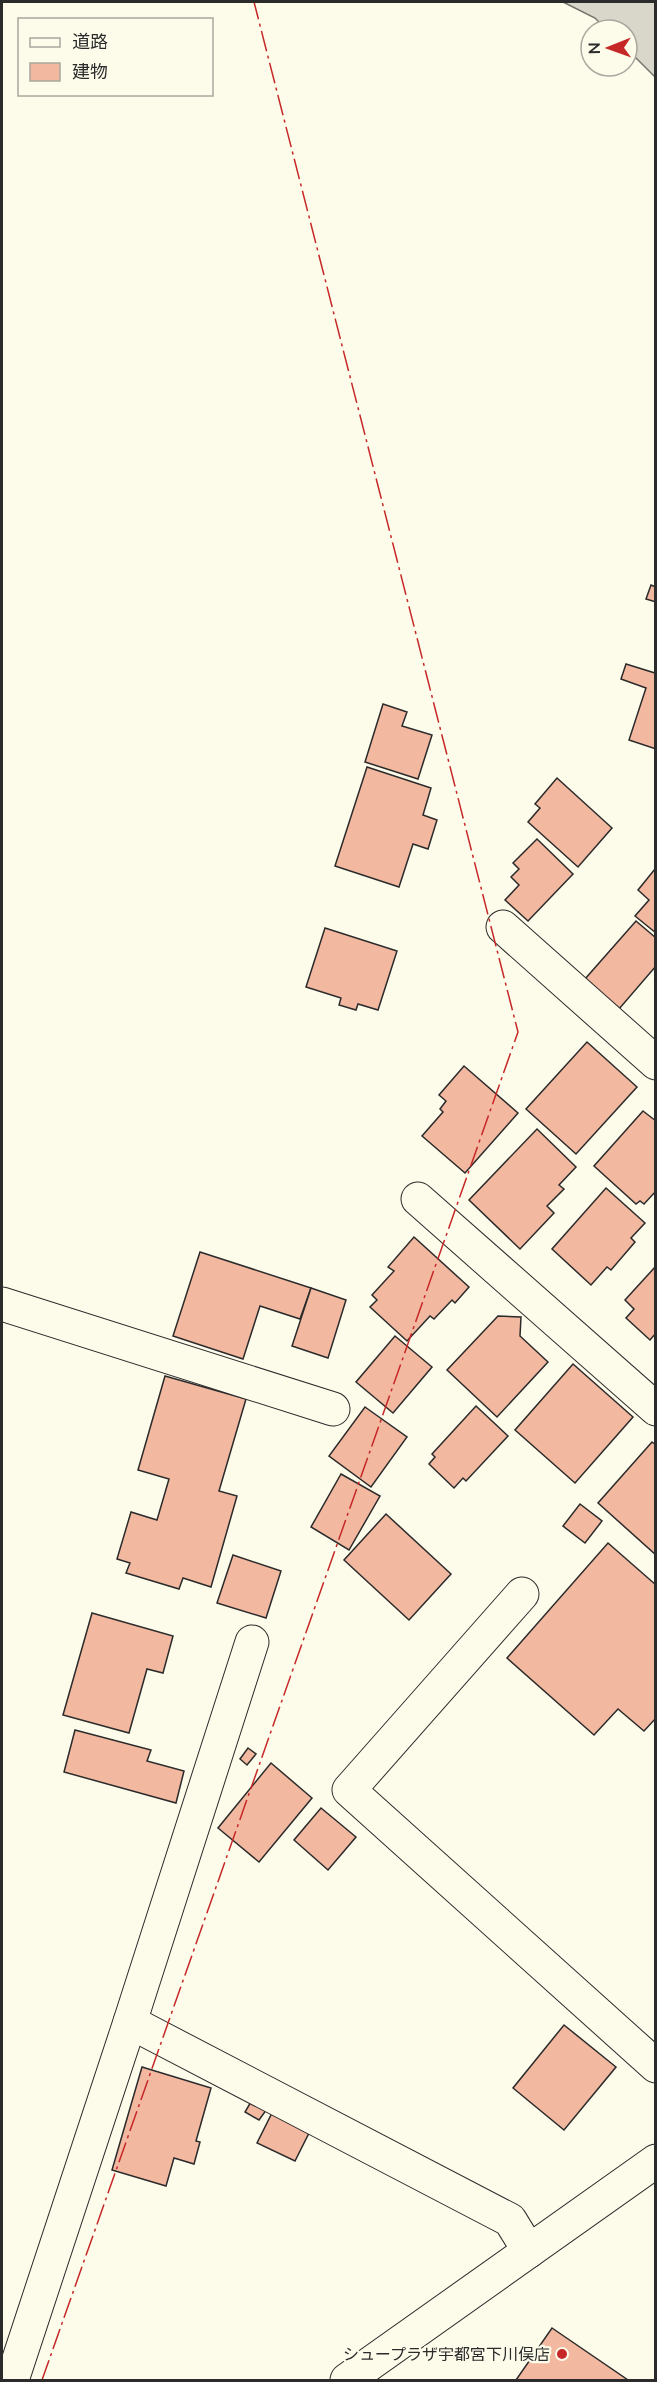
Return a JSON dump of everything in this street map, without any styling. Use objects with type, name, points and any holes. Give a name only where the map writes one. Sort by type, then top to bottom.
[{"type":"street","points":[[503,927],[656,1064]]},
{"type":"street","points":[[418,1199],[656,1409]]},
{"type":"street","points":[[2,1304],[333,1409]]},
{"type":"street","points":[[522,1594],[349,1790],[656,2066]]},
{"type":"street","points":[[12,2380],[252,1642]]},
{"type":"street","points":[[130,2022],[510,2220],[529,2251]]},
{"type":"street","points":[[347,2380],[656,2161]]},
{"type":"shaded area","points":[[563,2],[655,2],[655,77],[639,61],[639,18],[595,18]]},
{"type":"building","points":[[651,585],[656,587],[656,602],[646,599]]},
{"type":"building","points":[[626,664],[655,673],[656,670],[656,749],[629,740],[646,688],[621,679]]},
{"type":"building","points":[[383,704],[407,712],[402,726],[432,735],[418,779],[365,762]]},
{"type":"building","points":[[367,767],[431,788],[423,815],[437,820],[428,849],[413,844],[399,887],[335,866]]},
{"type":"building","points":[[557,778],[612,828],[578,867],[528,822],[540,808],[535,804]]},
{"type":"building","points":[[537,839],[573,874],[528,921],[505,900],[519,885],[511,877],[519,869],[513,863]]},
{"type":"building","points":[[655,869],[656,933],[635,916],[649,900],[638,890]]},
{"type":"building","points":[[636,921],[656,938],[656,966],[619,1009],[585,979]]},
{"type":"building","points":[[325,928],[397,951],[378,1010],[358,1004],[356,1010],[339,1005],[341,998],[306,987]]},
{"type":"building","points":[[587,1042],[637,1087],[576,1154],[526,1109]]},
{"type":"building","points":[[464,1066],[518,1113],[465,1173],[422,1136],[443,1112],[440,1109],[446,1101],[439,1095]]},
{"type":"building","points":[[643,1111],[656,1121],[656,1191],[644,1204],[640,1201],[636,1204],[594,1166]]},
{"type":"building","points":[[537,1129],[576,1167],[559,1185],[564,1189],[547,1206],[554,1213],[520,1249],[469,1200]]},
{"type":"building","points":[[606,1188],[645,1223],[631,1238],[635,1242],[611,1270],[607,1267],[591,1285],[552,1249]]},
{"type":"building","points":[[414,1237],[469,1287],[455,1303],[452,1300],[434,1319],[430,1316],[407,1341],[370,1307],[377,1300],[372,1295],[394,1271],[388,1267]]},
{"type":"building","points":[[200,1252],[311,1288],[300,1319],[260,1306],[243,1359],[173,1336]]},
{"type":"building","points":[[656,1266],[656,1333],[650,1340],[626,1318],[634,1309],[625,1300]]},
{"type":"building","points":[[311,1288],[346,1300],[328,1358],[292,1346]]},
{"type":"building","points":[[498,1316],[521,1317],[520,1336],[548,1362],[497,1417],[447,1370]]},
{"type":"building","points":[[395,1336],[432,1367],[393,1413],[356,1382]]},
{"type":"building","points":[[573,1364],[633,1417],[575,1483],[515,1430]]},
{"type":"building","points":[[165,1376],[246,1399],[219,1491],[237,1496],[211,1587],[183,1578],[179,1589],[126,1573],[130,1563],[117,1559],[131,1512],[157,1520],[169,1479],[138,1470]]},
{"type":"building","points":[[476,1406],[508,1436],[466,1481],[463,1478],[454,1488],[429,1464],[435,1457],[432,1454]]},
{"type":"building","points":[[365,1407],[407,1437],[371,1487],[329,1456]]},
{"type":"building","points":[[652,1442],[656,1445],[656,1555],[598,1503]]},
{"type":"building","points":[[341,1474],[380,1496],[349,1550],[311,1527]]},
{"type":"building","points":[[580,1504],[602,1521],[585,1543],[563,1526]]},
{"type":"building","points":[[386,1514],[451,1574],[409,1620],[344,1560]]},
{"type":"building","points":[[608,1543],[656,1585],[656,1718],[644,1731],[618,1709],[594,1735],[507,1658]]},
{"type":"building","points":[[233,1555],[281,1571],[266,1618],[217,1603]]},
{"type":"building","points":[[92,1613],[173,1636],[163,1673],[147,1669],[129,1733],[63,1715]]},
{"type":"building","points":[[75,1730],[151,1750],[147,1761],[184,1771],[176,1803],[64,1772]]},
{"type":"building","points":[[248,1748],[256,1754],[247,1765],[240,1759]]},
{"type":"building","points":[[271,1763],[312,1798],[259,1862],[218,1828]]},
{"type":"building","points":[[321,1808],[356,1837],[328,1870],[294,1840]]},
{"type":"building","points":[[564,2025],[616,2067],[564,2130],[513,2088]]},
{"type":"building","points":[[142,2067],[211,2088],[196,2141],[200,2142],[194,2164],[174,2158],[166,2186],[112,2170]]},
{"type":"building","points":[[252,2100],[267,2109],[259,2120],[245,2112]]},
{"type":"building","points":[[272,2113],[310,2131],[295,2161],[257,2143]]},
{"type":"building","name":"シュープラザ宇都宮下川俣店","points":[[552,2328],[628,2380],[516,2380]]},
{"type":"power","points":[[42,2380],[518,1032],[254,2]]},
{"type":"place","name":"シュープラザ宇都宮下川俣店","points":[[562,2354]]}]
